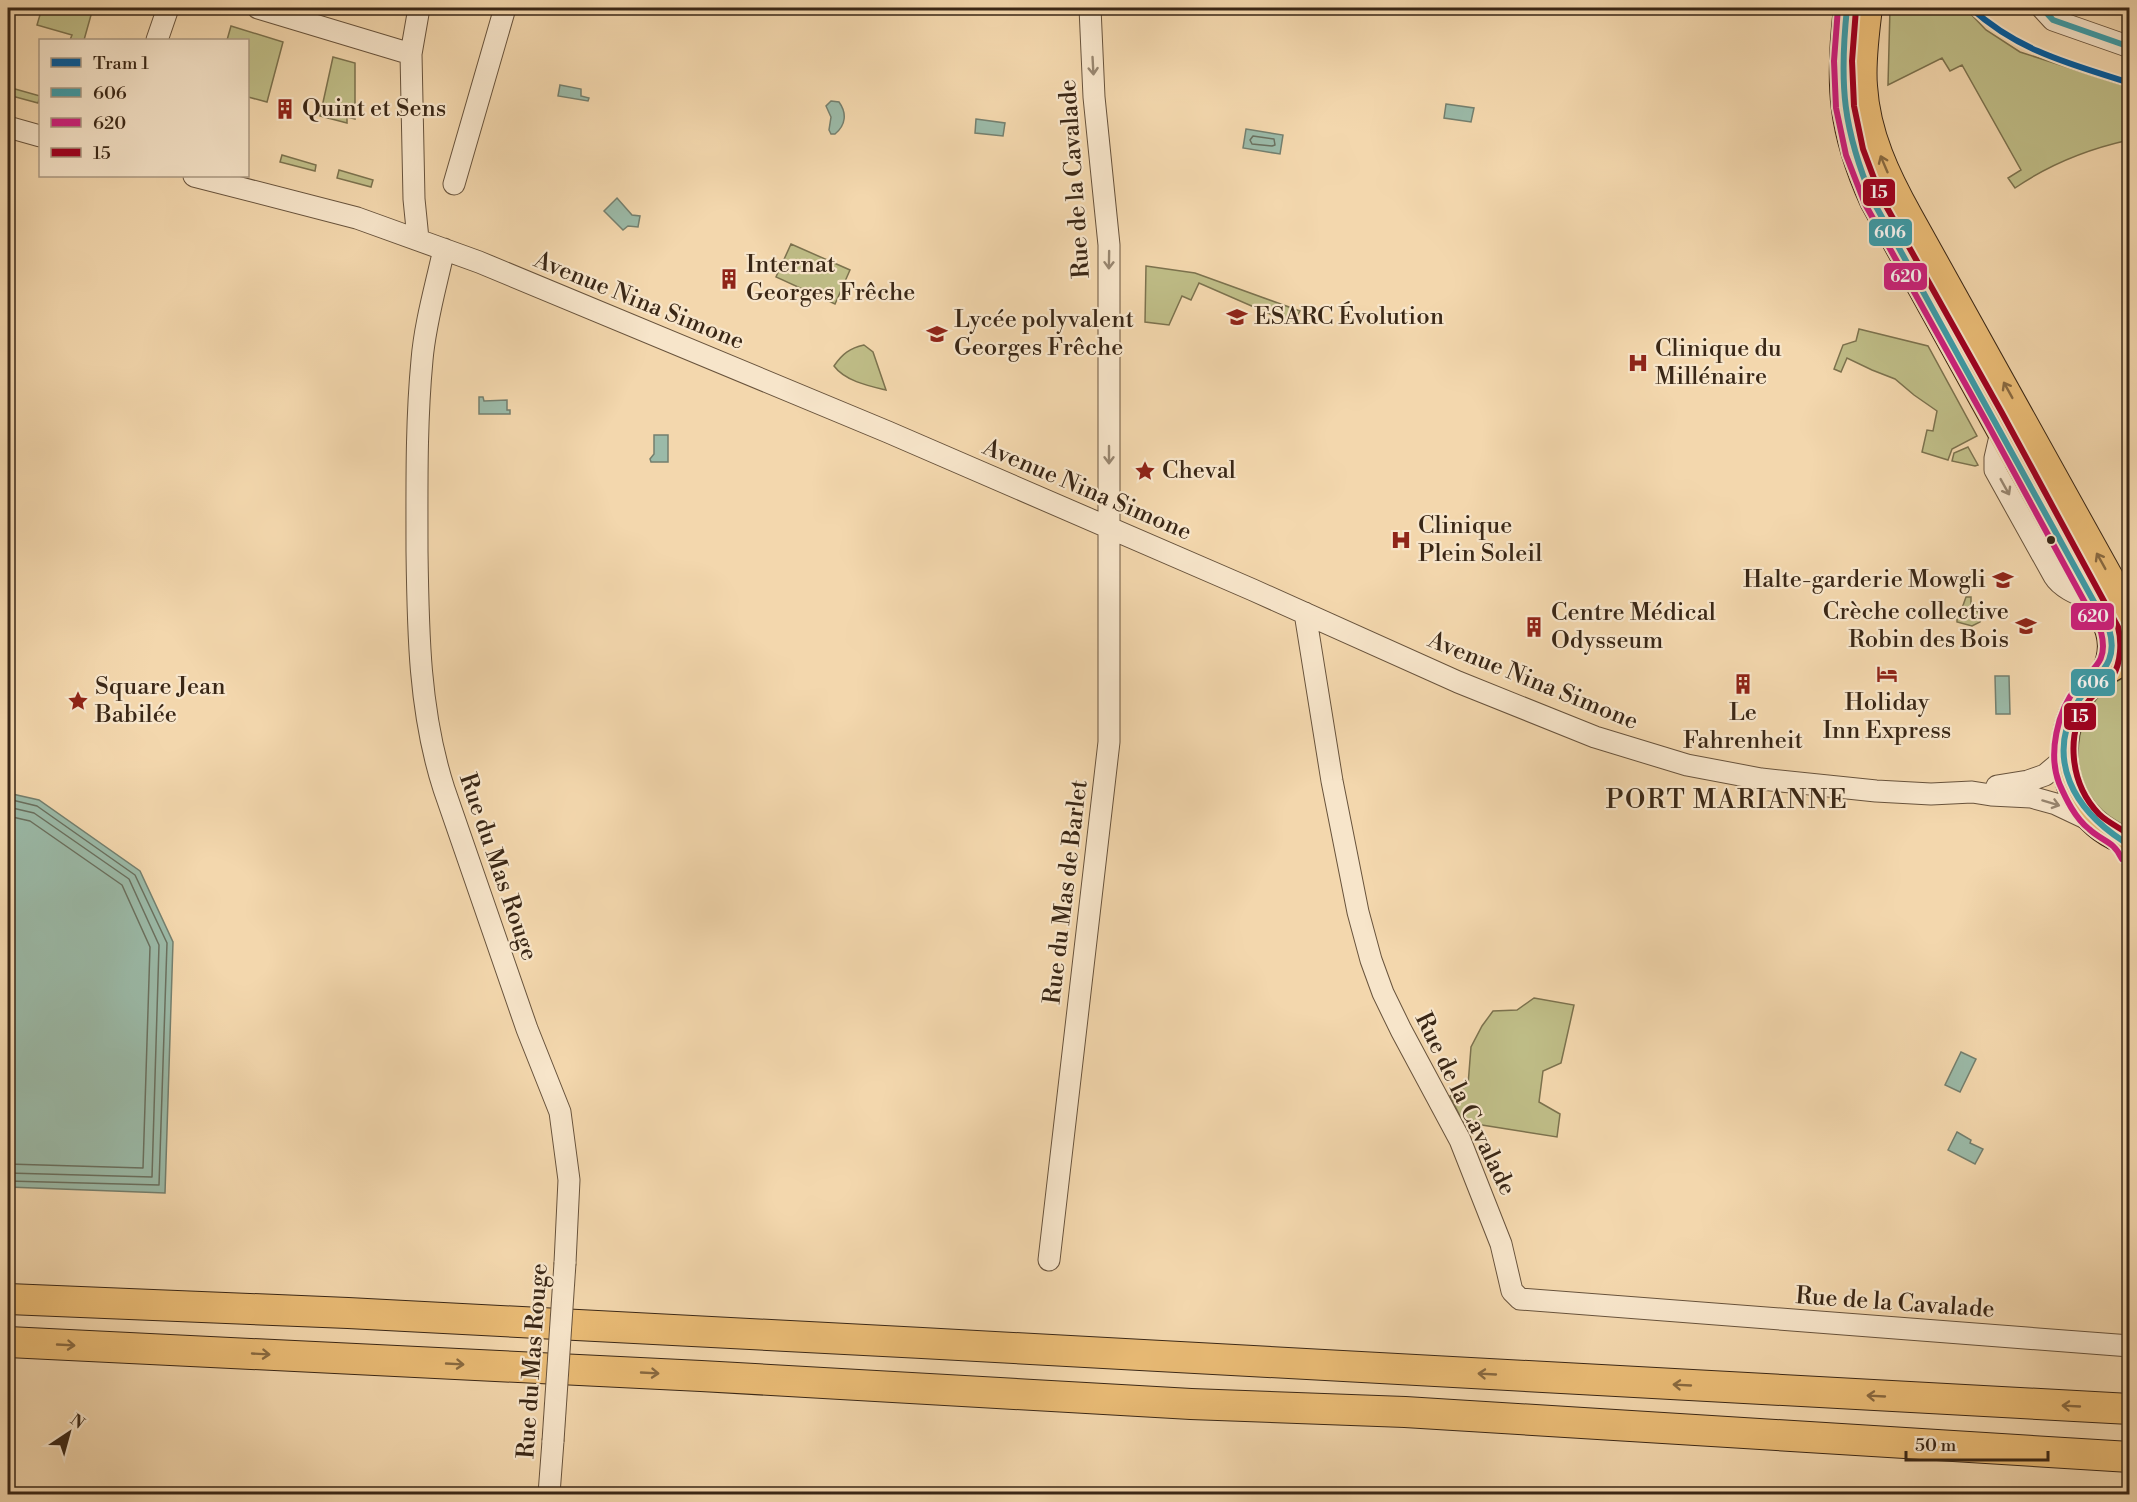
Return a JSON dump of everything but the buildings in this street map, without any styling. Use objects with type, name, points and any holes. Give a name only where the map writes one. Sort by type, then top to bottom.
[{"type":"highway","points":[[8,1299],[325,1312],[886,1341],[2130,1409]]},
{"type":"highway","points":[[8,1342],[747,1378],[1191,1404],[1416,1413],[2130,1457]]},
{"type":"main road","points":[[1847,8],[1842,50],[1842,88],[1852,148],[1861,174],[1873,201],[2094,601],[2111,636],[2112,652],[2105,672]]},
{"type":"main road","points":[[1869,8],[1863,84],[1870,128],[1880,157],[1910,217],[2016,404],[2130,613]]},
{"type":"main road","points":[[2127,846],[2094,822],[2078,802],[2070,786],[2064,759],[2066,732],[2076,704],[2084,692],[2105,672],[2130,660]]},
{"type":"street","points":[[157,39],[168,8]]},
{"type":"street","points":[[258,8],[411,54]]},
{"type":"street","points":[[418,239],[414,199],[411,54],[419,8]]},
{"type":"street","points":[[454,184],[506,8]]},
{"type":"street","name":"Rue de la Cavalade","points":[[1090,8],[1094,97],[1109,245],[1109,528]]},
{"type":"street","points":[[2042,8],[2053,20],[2130,48]]},
{"type":"street","points":[[8,127],[39,136]]},
{"type":"street","name":"Avenue Nina Simone","points":[[198,177],[357,218],[444,249],[803,396],[1527,711],[1595,737],[1686,765],[1799,784],[1931,794],[1972,792],[2031,797],[2056,804],[2094,822]]},
{"type":"street","name":"Rue du Mas Rouge","points":[[444,249],[421,367],[417,458],[418,626],[423,684],[434,759],[527,1029],[560,1112],[569,1180],[549,1494]]},
{"type":"street","name":"Rue du Mas de Barlet","points":[[1049,1260],[1109,742],[1109,528]]},
{"type":"street","name":"Rue de la Cavalade","points":[[1305,613],[1332,781],[1358,912],[1371,960],[1383,993],[1401,1030],[1460,1140],[1501,1244],[1512,1291],[1520,1299],[2130,1346]]},
{"type":"street","name":"Avenue Nina Simone","points":[[1972,792],[1984,787],[2028,781],[2045,776],[2064,759]]},
{"type":"shaded area","points":[[42,8],[93,8],[84,39],[70,39],[72,35],[37,25]]},
{"type":"shaded area","points":[[1890,8],[1965,8],[1986,30],[2020,52],[2129,87],[2129,140],[2070,158],[2015,188],[2008,178],[2021,170],[1962,65],[1950,71],[1942,58],[1888,85]]},
{"type":"shaded area","points":[[231,26],[283,42],[267,102],[249,97],[249,39],[227,39]]},
{"type":"shaded area","points":[[333,57],[355,63],[355,119],[347,117],[347,123],[320,116]]},
{"type":"shaded area","points":[[8,87],[39,96],[39,100],[38,103],[8,95]]},
{"type":"shaded area","points":[[282,155],[316,165],[315,171],[280,162]]},
{"type":"shaded area","points":[[339,170],[373,180],[371,187],[337,178]]},
{"type":"shaded area","points":[[791,244],[850,270],[835,304],[776,277]]},
{"type":"shaded area","points":[[1146,266],[1195,273],[1300,311],[1293,324],[1199,283],[1191,300],[1182,296],[1169,325],[1145,322]]},
{"type":"shaded area","points":[[1859,329],[1928,346],[1977,436],[1952,449],[1948,460],[1922,452],[1927,430],[1933,431],[1937,411],[1895,379],[1847,358],[1841,372],[1834,369],[1843,345],[1856,341]]},
{"type":"shaded area","points":[[864,345],[873,352],[886,390],[865,385],[844,376],[834,366],[847,352]]},
{"type":"shaded area","points":[[1968,447],[1978,465],[1952,461],[1954,453]]},
{"type":"shaded area","points":[[1966,597],[1971,597],[1971,608],[1980,613],[1982,617],[1980,622],[1972,626],[1957,622],[1957,614],[1961,611]]},
{"type":"shaded area","points":[[2129,675],[2129,828],[2103,812],[2087,790],[2081,776],[2078,745],[2081,729],[2095,701],[2106,689]]},
{"type":"shaded area","points":[[1534,998],[1574,1005],[1561,1063],[1543,1071],[1539,1102],[1560,1114],[1557,1137],[1463,1122],[1450,1096],[1468,1085],[1471,1047],[1482,1026],[1493,1011],[1517,1010]]},
{"type":"water","points":[[560,85],[581,89],[581,96],[589,98],[588,101],[558,96]]},
{"type":"water","points":[[831,101],[839,102],[844,115],[843,123],[835,134],[831,134],[829,130],[831,117],[826,106]]},
{"type":"water","points":[[1446,104],[1474,108],[1471,122],[1444,118]]},
{"type":"water","points":[[976,119],[1005,123],[1003,136],[975,133]]},
{"type":"water","points":[[1246,129],[1283,135],[1280,154],[1243,148]]},
{"type":"water","points":[[617,198],[632,215],[640,216],[638,227],[628,226],[623,230],[604,211]]},
{"type":"water","points":[[479,397],[483,397],[484,401],[507,400],[507,410],[510,410],[510,414],[479,414]]},
{"type":"water","points":[[654,435],[668,435],[668,462],[651,462],[650,459],[654,454]]},
{"type":"water","points":[[1995,676],[2009,676],[2010,714],[1996,714]]},
{"type":"water","points":[[8,793],[39,800],[140,871],[173,942],[165,1193],[8,1187]]},
{"type":"water","points":[[1961,1052],[1976,1059],[1960,1092],[1945,1085]]},
{"type":"water","points":[[1957,1132],[1971,1140],[1970,1143],[1983,1149],[1975,1164],[1948,1150]]},
{"type":"tram line","name":"1","points":[[1971,8],[1989,23],[2026,46],[2130,83]]},
{"type":"transit line","name":"620","points":[[1838,8],[1834,61],[1836,108],[1846,155],[1865,204],[2101,632],[2103,642],[2101,658],[2077,687],[2064,708],[2056,733],[2054,759],[2059,783],[2075,814],[2084,825],[2115,848],[2122,859]]},
{"type":"transit line","name":"606","points":[[1847,8],[1843,61],[1849,129],[1873,201],[2109,629],[2112,642],[2108,663],[2082,695],[2067,726],[2064,745],[2065,764],[2070,782],[2079,799],[2091,814],[2123,841]]},
{"type":"transit line","name":"606","points":[[2042,8],[2053,20],[2130,47]]},
{"type":"transit line","name":"15","points":[[1856,9],[1852,61],[1854,106],[1863,149],[1881,197],[2118,627],[2120,639],[2118,665],[2111,679],[2090,699],[2082,712],[2076,727],[2074,758],[2082,788],[2089,802],[2102,817],[2130,835]]},
{"type":"place","name":"Quint et Sens","points":[[285,109]]},
{"type":"place","name":"Internat Georges Frêche","points":[[729,279]]},
{"type":"place","name":"ESARC Évolution","points":[[1237,317]]},
{"type":"place","name":"Lycée polyvalent Georges Frêche","points":[[937,334]]},
{"type":"place","name":"Clinique du Millénaire","points":[[1638,363]]},
{"type":"place","name":"Cheval","points":[[1145,471]]},
{"type":"place","name":"Clinique Plein Soleil","points":[[1401,540]]},
{"type":"place","name":"Halte-garderie Mowgli","points":[[2003,580]]},
{"type":"place","name":"Crèche collective Robin des Bois","points":[[2026,626]]},
{"type":"place","name":"Centre Médical Odysseum","points":[[1534,627]]},
{"type":"place","name":"Holiday Inn Express","points":[[1887,674]]},
{"type":"place","name":"Le Fahrenheit","points":[[1743,684]]},
{"type":"place","name":"Square Jean Babilée","points":[[78,701]]},
{"type":"district","name":"PORT MARIANNE","points":[[1727,800]]}]
